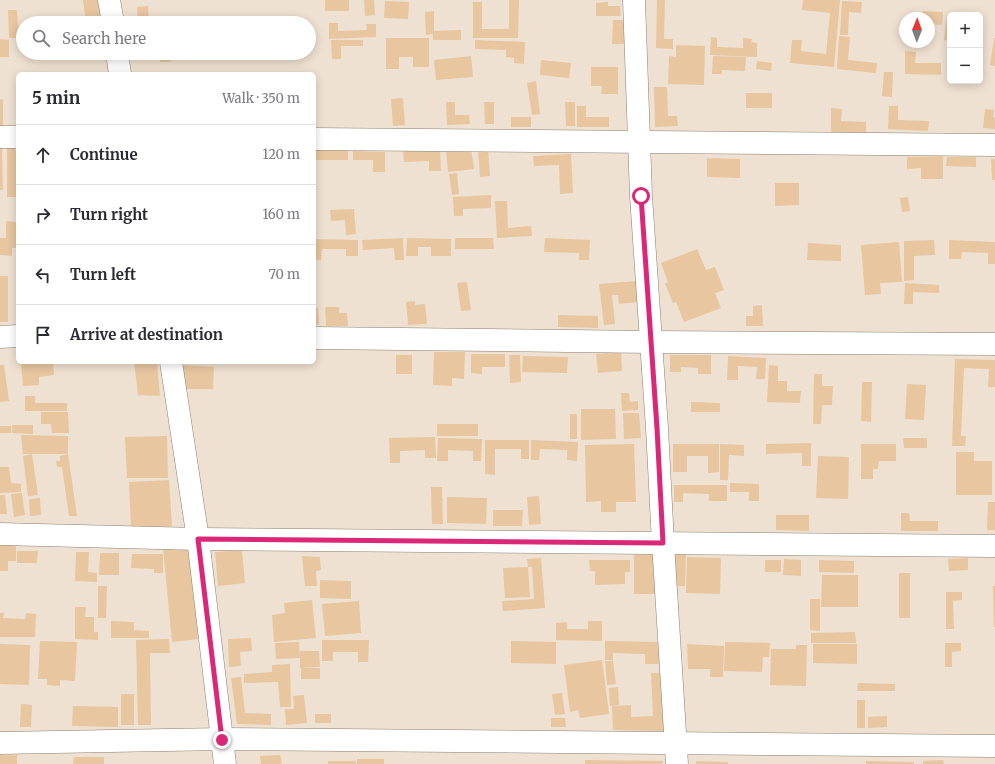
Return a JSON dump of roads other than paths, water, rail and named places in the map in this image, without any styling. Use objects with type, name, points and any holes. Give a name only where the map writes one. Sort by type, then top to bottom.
[{"type":"street","points":[[109,0],[112,16]]},
{"type":"street","points":[[634,0],[641,196],[657,428],[676,754]]},
{"type":"street","points":[[118,60],[120,72]]},
{"type":"street","points":[[0,137],[16,137]]},
{"type":"street","points":[[316,139],[995,145]]},
{"type":"street","points":[[0,337],[16,336]]},
{"type":"street","points":[[316,338],[995,344]]},
{"type":"street","points":[[171,364],[198,539],[226,764]]},
{"type":"street","points":[[0,534],[198,539],[995,546]]},
{"type":"street","points":[[0,743],[222,740],[676,754],[995,746]]}]
